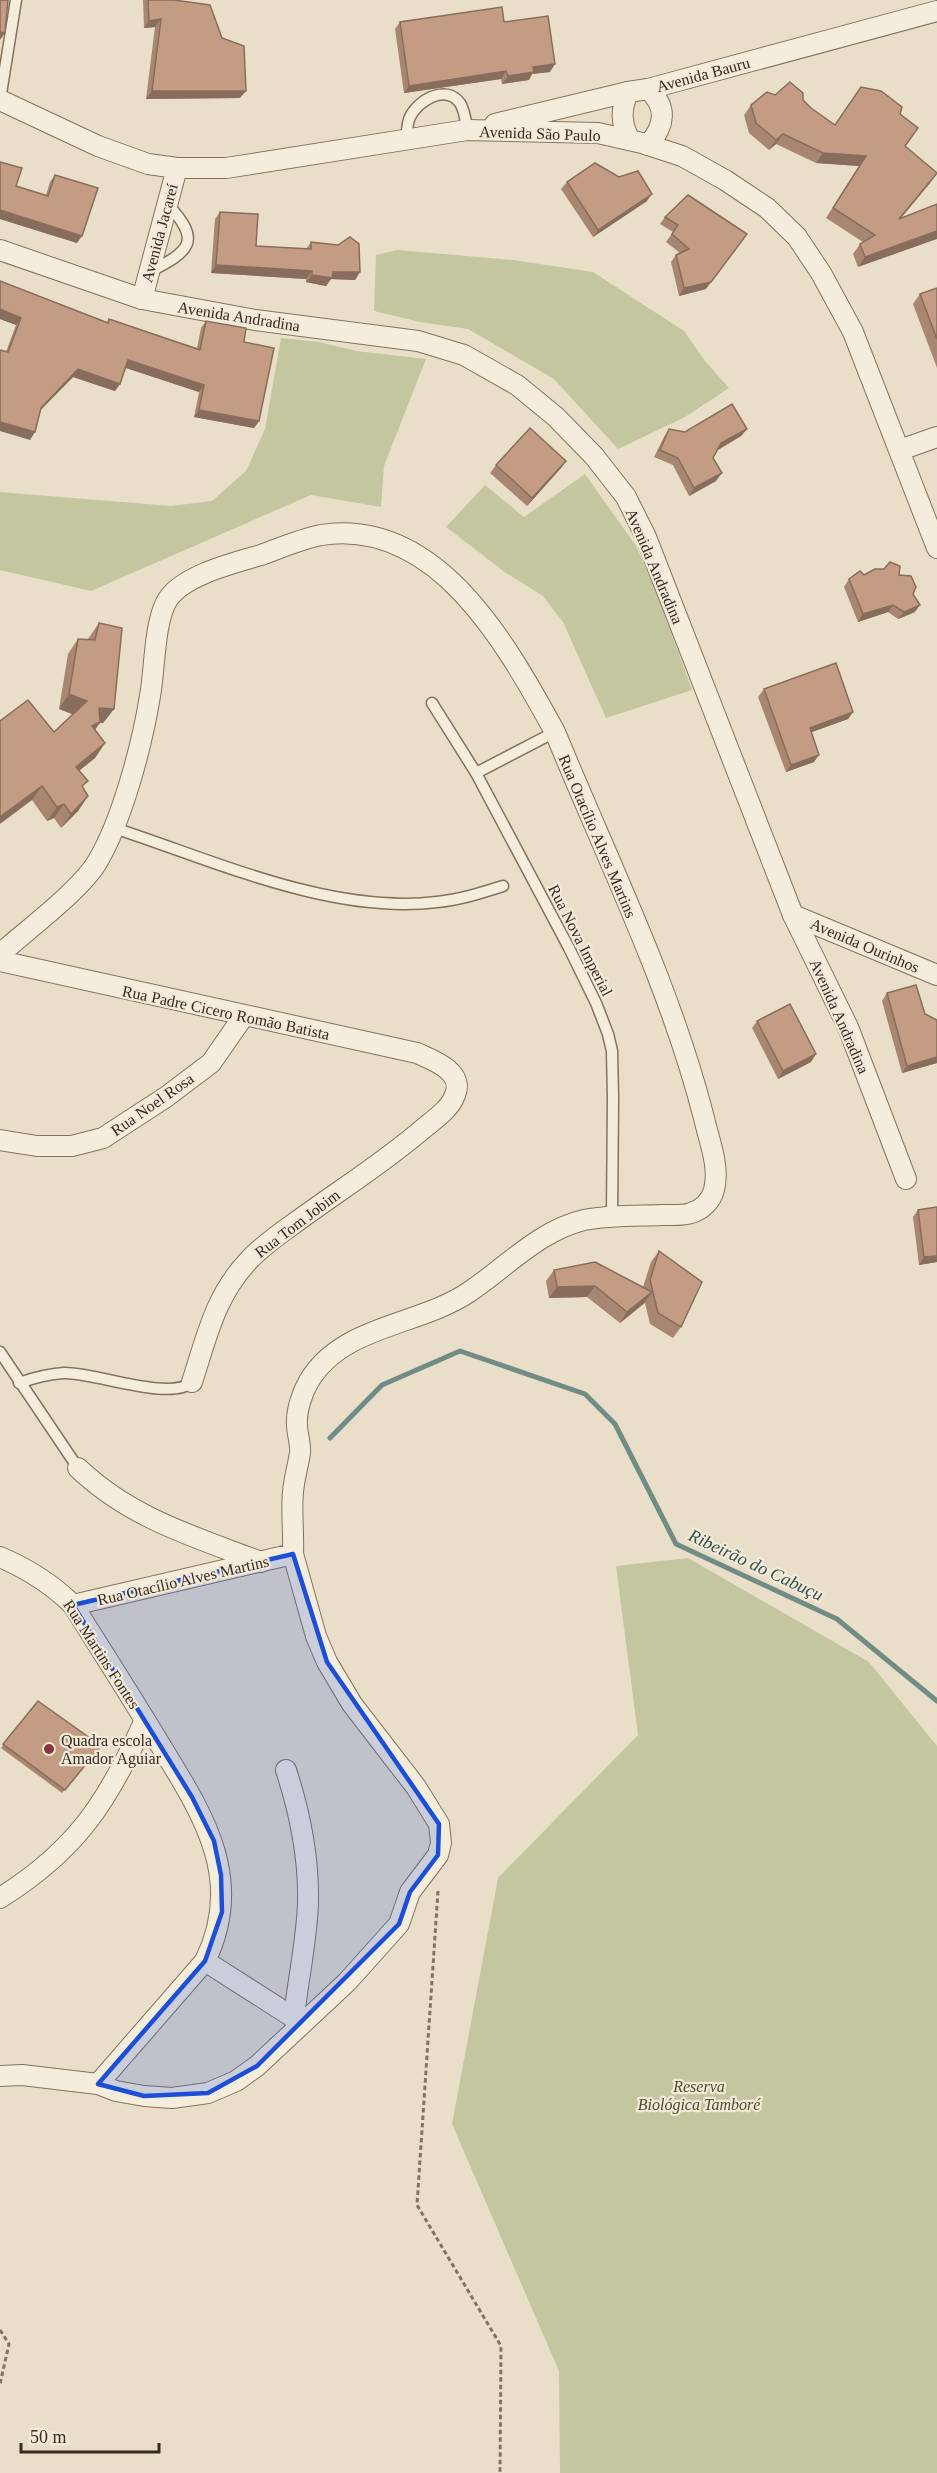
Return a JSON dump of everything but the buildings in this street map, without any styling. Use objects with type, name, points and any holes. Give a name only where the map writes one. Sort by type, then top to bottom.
[{"type":"street","name":"Avenida Bauru","points":[[467,130],[638,91],[937,11]]},
{"type":"street","points":[[638,91],[661,104],[663,115],[657,135],[639,142],[622,121],[622,109],[638,91]]},
{"type":"street","name":"Avenida São Paulo","points":[[0,100],[98,146],[148,164],[177,168],[225,168],[467,130],[598,133],[639,142],[682,156],[725,180],[767,208],[797,237],[846,316],[937,548]]},
{"type":"street","name":"Avenida Jacareí","points":[[142,299],[177,168]]},
{"type":"street","name":"Avenida Andradina","points":[[0,250],[142,299],[255,320],[418,341],[464,355],[517,385],[556,417],[594,456],[626,497],[646,537],[794,915],[848,1027],[906,1179]]},
{"type":"street","points":[[900,450],[937,437]]},
{"type":"street","name":"Rua Otacílio Alves Martins","points":[[0,954],[62,900],[95,866],[114,828],[125,798],[150,699],[162,612],[167,599],[176,589],[222,567],[321,536],[354,534],[394,543],[419,555],[449,577],[490,627],[555,732],[650,958],[696,1089],[715,1162],[716,1178],[713,1194],[705,1206],[690,1214],[583,1220],[563,1228],[531,1246],[468,1293],[406,1321],[370,1333],[340,1349],[322,1364],[309,1381],[296,1423],[300,1450],[292,1493],[293,1554],[316,1635],[327,1662],[352,1704],[431,1808],[439,1824],[441,1843],[438,1855],[410,1892],[399,1924],[360,1968],[298,2020],[257,2066],[236,2081],[208,2093],[172,2098],[144,2096],[116,2091],[98,2084],[22,2075],[0,2076]]},
{"type":"street","name":"Avenida Ourinhos","points":[[794,915],[937,975]]},
{"type":"street","name":"Rua Padre Cicero Romão Batista","points":[[0,962],[243,1017],[417,1053],[440,1063],[449,1071]]},
{"type":"street","name":"Rua Noel Rosa","points":[[0,1140],[37,1146],[72,1146],[103,1138],[166,1097],[211,1063],[243,1017]]},
{"type":"street","name":"Rua Tom Jobim","points":[[192,1382],[206,1332],[225,1290],[250,1259],[285,1230],[407,1143],[442,1113],[455,1096],[457,1086],[449,1071]]},
{"type":"street","points":[[78,1468],[99,1488],[163,1526],[261,1562]]},
{"type":"street","name":"Rua Otacílio Alves Martins","points":[[73,1605],[293,1554]]},
{"type":"street","name":"Rua Martins Fontes","points":[[0,1557],[26,1568],[57,1589],[73,1605],[192,1797],[214,1841],[221,1875],[222,1912],[213,1945],[205,1960],[98,2084]]},
{"type":"street","points":[[0,1898],[29,1880],[64,1849],[93,1818],[145,1720]]},
{"type":"street","points":[[205,1960],[298,2020],[308,1902],[305,1846],[286,1770]]},
{"type":"lane","points":[[0,100],[16,0]]},
{"type":"lane","points":[[406,140],[408,119],[415,108],[426,99],[440,94],[452,96],[460,103],[467,130]]},
{"type":"lane","points":[[148,272],[180,256],[188,241],[184,224],[167,204]]},
{"type":"lane","name":"Rua Nova Imperial","points":[[432,703],[476,773],[569,948],[596,1003],[608,1034],[612,1051],[612,1217]]},
{"type":"lane","points":[[476,773],[555,732]]},
{"type":"lane","points":[[114,828],[310,893],[392,904],[435,903],[468,897],[503,886]]},
{"type":"lane","points":[[0,1352],[18,1383],[78,1468]]},
{"type":"lane","name":"Rua Tom Jobim","points":[[18,1383],[65,1373],[168,1389],[187,1386],[192,1382]]},
{"type":"path","points":[[438,1891],[417,2205],[501,2346],[500,2473]]},
{"type":"path","points":[[0,2330],[9,2344],[0,2384]]},
{"type":"highlighted area","points":[[293,1554],[327,1662],[439,1824],[438,1855],[410,1892],[399,1924],[257,2066],[208,2093],[144,2096],[98,2084],[205,1961],[222,1912],[221,1875],[214,1841],[192,1797],[73,1605]]},
{"type":"green space","points":[[397,250],[513,260],[593,272],[684,331],[705,361],[729,388],[685,417],[618,449],[554,379],[468,329],[420,322],[374,311],[376,255]]},
{"type":"green space","points":[[281,338],[319,342],[356,351],[426,359],[384,466],[381,507],[311,495],[91,591],[0,570],[0,492],[171,506],[212,501],[246,471],[265,429]]},
{"type":"green space","points":[[585,474],[636,546],[653,583],[692,690],[606,718],[563,622],[543,596],[506,573],[446,527],[485,485],[524,517]]},
{"type":"green space","name":"Reserva Biológica Tamboré","points":[[688,1558],[869,1662],[937,1746],[937,2473],[560,2473],[559,2371],[452,2124],[498,1878],[638,1735],[616,1566]]},
{"type":"waterway","name":"Ribeirão do Cabuçu","points":[[330,1438],[382,1385],[460,1351],[585,1394],[615,1424],[676,1544],[837,1619],[937,1701]]},
{"type":"place","name":"Quadra escola Amador Aguiar","points":[[49,1749]]}]
